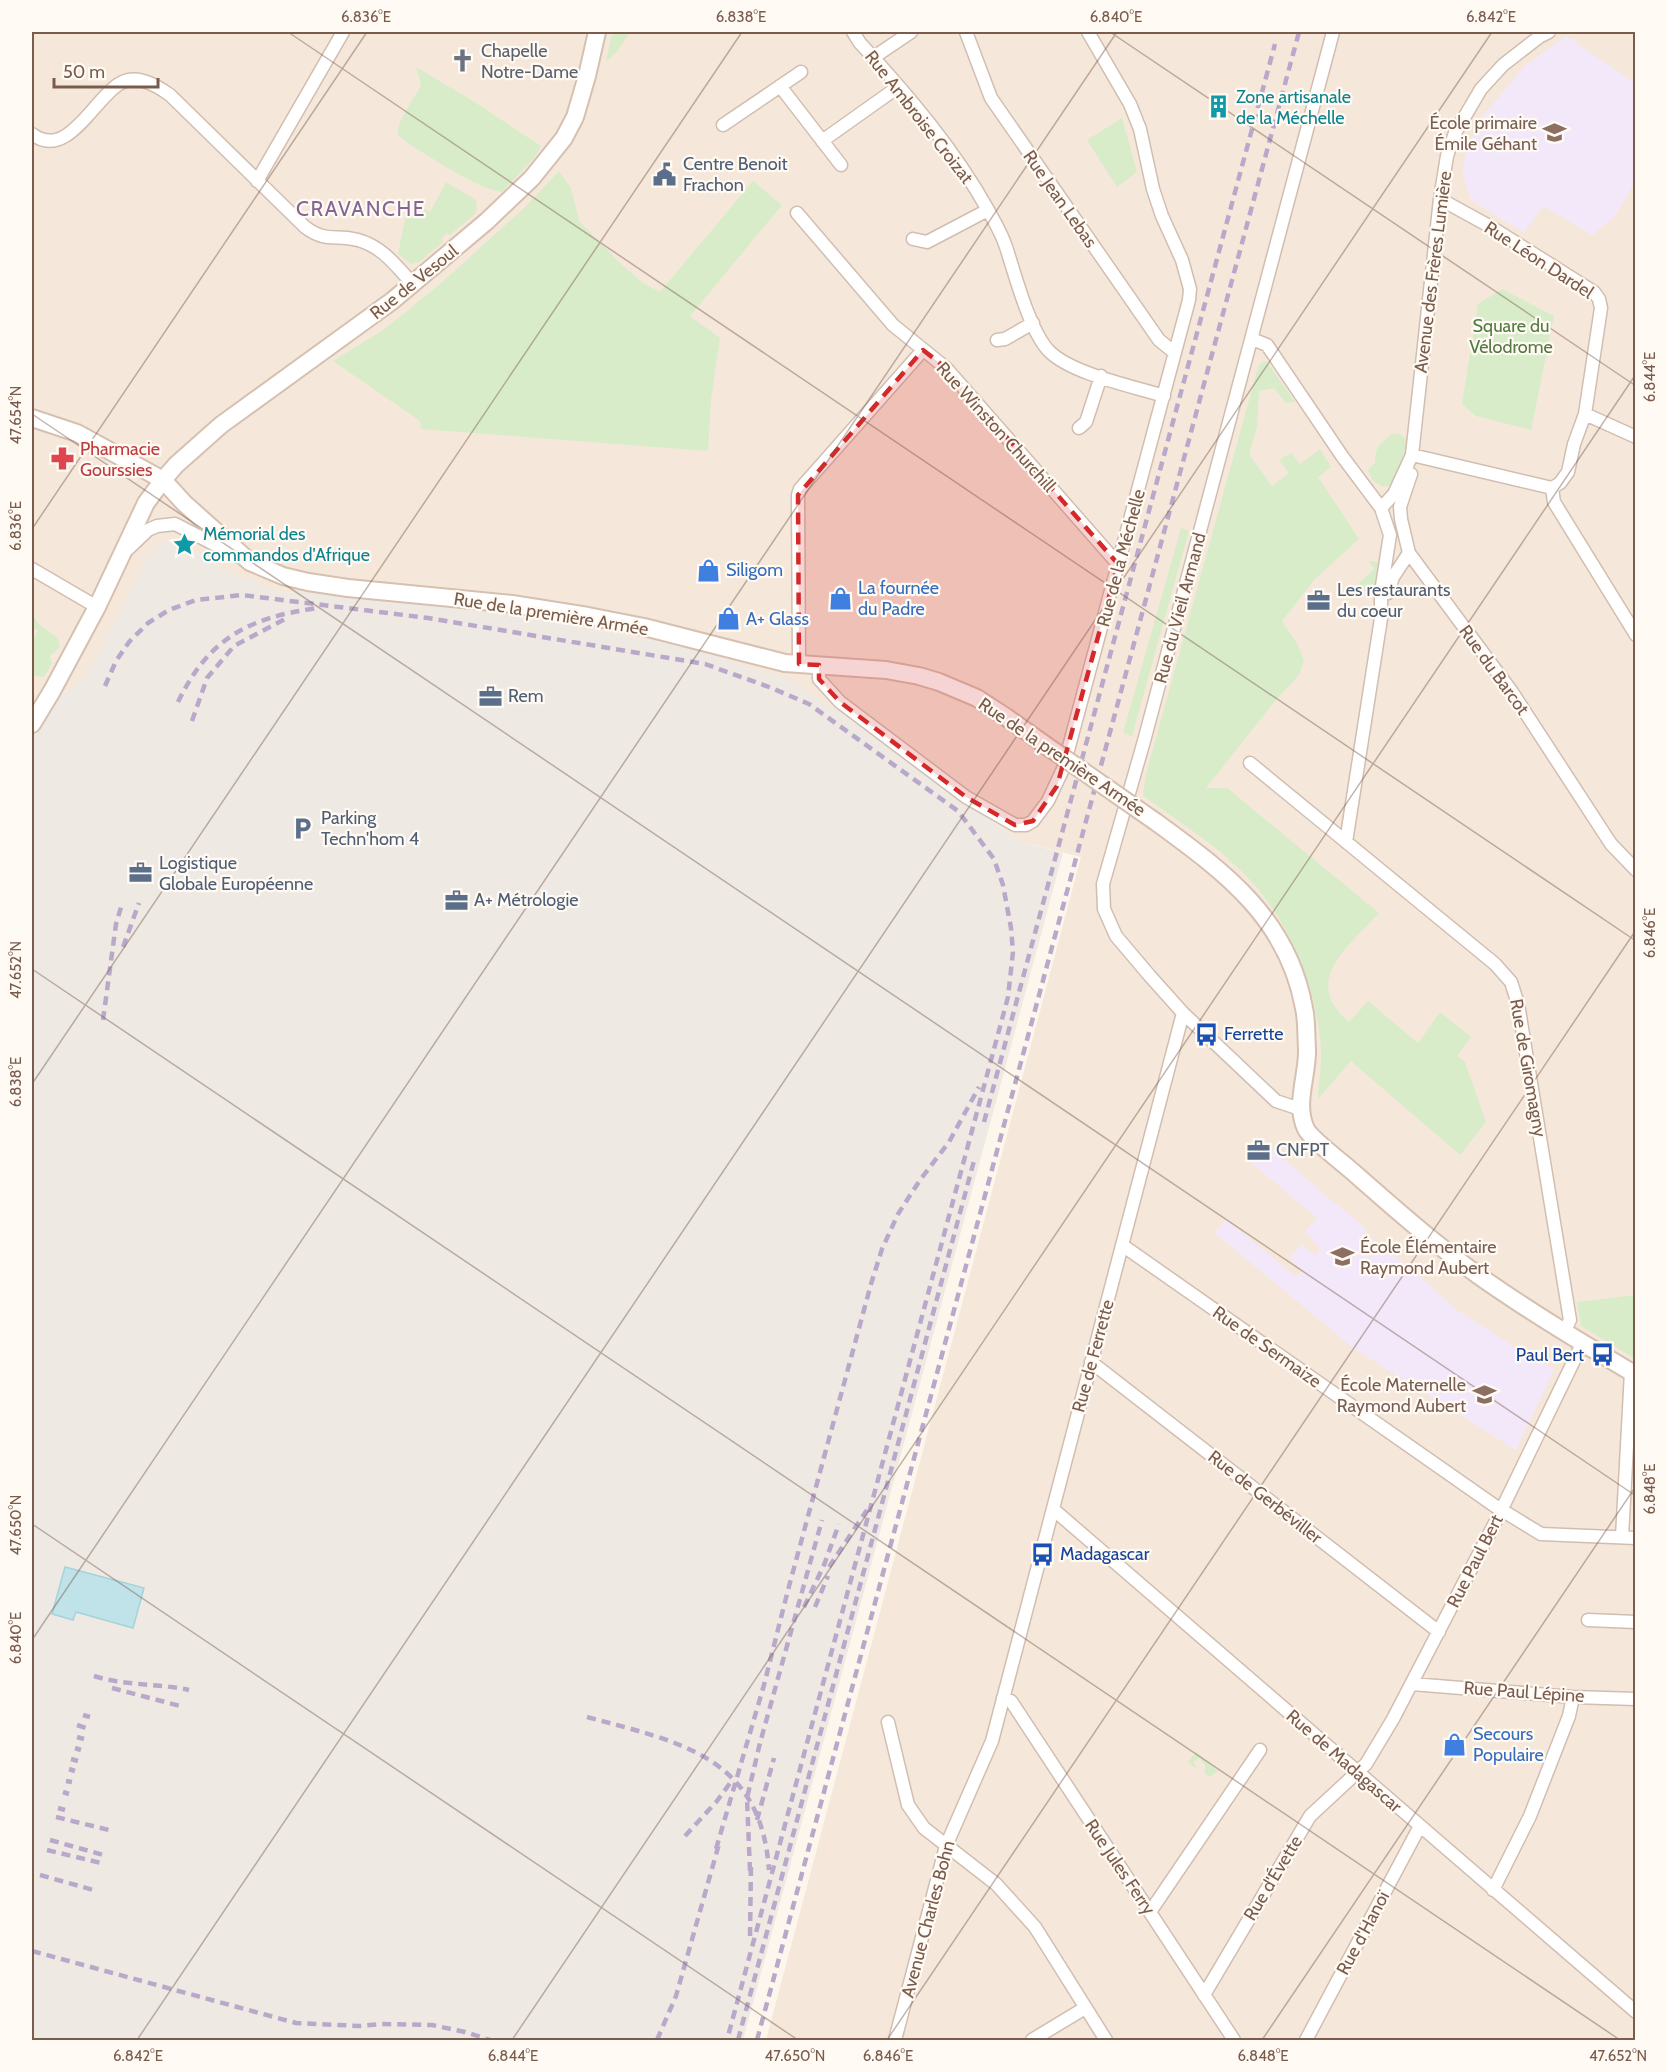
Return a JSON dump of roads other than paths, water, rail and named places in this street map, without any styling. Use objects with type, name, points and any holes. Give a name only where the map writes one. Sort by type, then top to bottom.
[{"type":"main road","name":"Rue de Vesoul","points":[[32,724],[52,692],[97,608],[146,503],[162,480],[221,425],[368,320],[510,200],[552,155],[575,117],[597,32]]},
{"type":"main road","name":"Rue de la première Armée","points":[[32,418],[77,433],[162,480],[249,562],[265,570],[308,582],[505,603],[588,616],[644,627],[785,663],[886,670],[919,676],[977,698],[1156,822],[1207,860],[1245,894],[1280,939],[1297,979],[1305,1010],[1307,1056],[1300,1109]]},
{"type":"main road","points":[[1300,1109],[1306,1131],[1389,1204],[1481,1277],[1582,1344],[1633,1373]]},
{"type":"street","points":[[257,181],[343,32]]},
{"type":"street","name":"Rue Ambroise Croizat","points":[[853,32],[945,145],[988,210],[1005,244],[1014,276],[1033,323],[1048,351],[1063,362],[1080,370],[1164,396]]},
{"type":"street","points":[[874,57],[911,32]]},
{"type":"street","name":"Rue Jean Lebas","points":[[966,32],[992,98],[1159,340],[1175,353]]},
{"type":"street","name":"Rue de la Méchelle","points":[[819,665],[819,679],[840,702],[966,797],[1015,825],[1026,825],[1033,821],[1048,801],[1063,769],[1190,300],[1186,273],[1152,189],[1140,129],[1130,104],[1088,32]]},
{"type":"street","name":"Rue du Vieil Armand","points":[[1300,1109],[1276,1101],[1183,1013],[1116,936],[1104,909],[1103,884],[1144,741],[1333,32]]},
{"type":"street","name":"Avenue des Frères Lumière","points":[[1381,508],[1394,494],[1412,455],[1440,199],[1447,156],[1455,133],[1477,96],[1503,65],[1541,33]]},
{"type":"street","points":[[723,125],[801,72]]},
{"type":"street","points":[[32,134],[40,140],[54,141],[69,134],[120,83],[136,80],[155,84],[170,95],[313,233],[326,238],[350,238],[370,244],[383,252],[413,284]]},
{"type":"street","points":[[780,86],[841,165]]},
{"type":"street","points":[[822,141],[898,87]]},
{"type":"street","name":"Rue Léon Dardel","points":[[1440,199],[1491,227],[1594,292],[1599,299],[1601,308],[1585,414],[1574,444],[1568,472],[1560,483],[1552,488]]},
{"type":"street","points":[[913,239],[927,242],[988,210]]},
{"type":"street","name":"Rue Winston Churchill","points":[[797,213],[893,325],[946,368],[1118,564]]},
{"type":"street","points":[[997,340],[1005,339],[1033,323]]},
{"type":"street","points":[[1252,339],[1267,345],[1342,456],[1381,508],[1390,535],[1381,592],[1381,619]]},
{"type":"street","points":[[799,663],[798,495],[800,489],[923,350]]},
{"type":"street","points":[[1079,428],[1086,422],[1101,376]]},
{"type":"street","points":[[1585,414],[1635,437]]},
{"type":"street","points":[[1412,455],[1552,488],[1554,502],[1635,635]]},
{"type":"street","name":"Rue du Barcot","points":[[1412,455],[1413,466],[1400,507],[1409,553],[1512,692],[1611,844],[1635,870]]},
{"type":"street","points":[[1381,508],[1395,509],[1401,513]]},
{"type":"street","points":[[124,553],[148,530],[157,526],[175,524],[249,562]]},
{"type":"street","points":[[1346,842],[1381,619],[1393,577],[1409,553],[1401,545],[1395,544],[1389,547]]},
{"type":"street","points":[[32,569],[97,608]]},
{"type":"street","points":[[1250,763],[1346,842]]},
{"type":"street","name":"Rue de Giromagny","points":[[1346,842],[1496,964],[1511,982],[1518,1004],[1570,1320],[1564,1332]]},
{"type":"street","name":"Rue de Ferrette","points":[[1003,1698],[1183,1013]]},
{"type":"street","name":"Rue de Sermaize","points":[[1122,1245],[1501,1510],[1541,1534],[1635,1538]]},
{"type":"street","name":"Rue Paul Bert","points":[[1357,1772],[1366,1764],[1412,1684],[1582,1344]]},
{"type":"street","name":"Rue de Gerbéviller","points":[[1091,1362],[1438,1632]]},
{"type":"street","points":[[1622,1537],[1633,1373]]},
{"type":"street","name":"Rue de Madagascar","points":[[1053,1509],[1635,2012]]},
{"type":"street","points":[[1588,1620],[1635,1622]]},
{"type":"street","name":"Rue Paul Lépine","points":[[1412,1684],[1573,1697],[1635,1699]]},
{"type":"street","points":[[1493,1890],[1530,1816],[1569,1716],[1573,1697]]},
{"type":"street","name":"Avenue Charles Bohn","points":[[895,2040],[946,1845],[992,1741],[1003,1698]]},
{"type":"street","name":"Rue Jules Ferry","points":[[1003,1698],[1011,1701],[1234,2040]]},
{"type":"street","points":[[888,1722],[908,1805],[924,1828],[996,1884],[1035,1927],[1106,2040]]},
{"type":"street","points":[[1150,1912],[1260,1750]]},
{"type":"street","name":"Rue d'Évette","points":[[1204,1995],[1310,1816],[1357,1772]]},
{"type":"street","name":"Rue d'Hanoï","points":[[1306,2040],[1420,1826]]},
{"type":"street","points":[[1032,2040],[1085,2008]]},
{"type":"water","points":[[65,1567],[144,1588],[133,1628],[76,1612],[73,1620],[52,1614]]},
{"type":"railway","points":[[757,2040],[1299,32]]},
{"type":"railway","points":[[984,1122],[1275,44]]},
{"type":"railway","points":[[105,686],[116,661],[129,642],[148,623],[169,610],[196,600],[242,595],[428,618],[705,664],[809,704],[958,811],[994,859],[1003,885],[1011,928],[1013,952],[1008,997],[727,2040]]},
{"type":"railway","points":[[178,702],[203,662],[233,635],[271,618],[317,608]]},
{"type":"railway","points":[[192,721],[207,678],[234,646],[285,619]]},
{"type":"railway","points":[[123,947],[139,903]]},
{"type":"railway","points":[[103,1020],[116,924],[122,904]]},
{"type":"railway","points":[[716,1849],[764,1685],[882,1249],[898,1214],[949,1142],[979,1087]]},
{"type":"railway","points":[[738,2040],[975,1157]]},
{"type":"railway","points":[[829,1567],[867,1510]]},
{"type":"railway","points":[[750,1871],[747,1798],[822,1520]]},
{"type":"railway","points":[[804,1607],[824,1565],[839,1524]]},
{"type":"railway","points":[[815,1607],[828,1576]]},
{"type":"railway","points":[[94,1676],[189,1690]]},
{"type":"railway","points":[[112,1688],[184,1707]]},
{"type":"railway","points":[[83,1715],[90,1717]]},
{"type":"railway","points":[[587,1717],[653,1735],[683,1746],[709,1760],[732,1778],[750,1802],[763,1832],[769,1870]]},
{"type":"railway","points":[[77,1725],[86,1728]]},
{"type":"railway","points":[[77,1737],[84,1739]]},
{"type":"railway","points":[[75,1748],[81,1750]]},
{"type":"railway","points":[[757,1820],[774,1758]]},
{"type":"railway","points":[[71,1759],[78,1761]]},
{"type":"railway","points":[[69,1769],[75,1771]]},
{"type":"railway","points":[[685,1836],[717,1801],[733,1779]]},
{"type":"railway","points":[[66,1781],[72,1782]]},
{"type":"railway","points":[[63,1792],[69,1794]]},
{"type":"railway","points":[[58,1808],[65,1810]]},
{"type":"railway","points":[[56,1817],[113,1831]]},
{"type":"railway","points":[[50,1840],[107,1856]]},
{"type":"railway","points":[[657,2040],[676,1996],[719,1844]]},
{"type":"railway","points":[[47,1850],[105,1864]]},
{"type":"railway","points":[[750,1936],[751,1864]]},
{"type":"railway","points":[[40,1875],[97,1891]]},
{"type":"railway","points":[[32,1951],[296,2023],[360,2026],[432,2025],[490,2040]]},
{"type":"place","name":"Chapelle Notre-Dame","points":[[463,61]]},
{"type":"place","name":"Zone artisanale de la Méchelle","points":[[1218,107]]},
{"type":"place","name":"École primaire Émile Géhant","points":[[1555,133]]},
{"type":"place","name":"Centre Benoit Frachon","points":[[665,174]]},
{"type":"place","name":"Pharmacie Gourssies","points":[[62,459]]},
{"type":"place","name":"Mémorial des commandos d'Afrique","points":[[185,544]]},
{"type":"place","name":"Siligom","points":[[708,570]]},
{"type":"place","name":"La fournée du Padre","points":[[840,598]]},
{"type":"place","name":"Les restaurants du coeur","points":[[1319,600]]},
{"type":"place","name":"A+ Glass","points":[[728,619]]},
{"type":"place","name":"Rem","points":[[490,696]]},
{"type":"place","name":"Parking Techn'hom 4","points":[[303,828]]},
{"type":"place","name":"Logistique Globale Européenne","points":[[141,873]]},
{"type":"place","name":"A+ Métrologie","points":[[456,900]]},
{"type":"place","name":"Ferrette","points":[[1206,1034]]},
{"type":"place","name":"CNFPT","points":[[1258,1150]]},
{"type":"place","name":"École Élémentaire Raymond Aubert","points":[[1342,1257]]},
{"type":"place","name":"Paul Bert","points":[[1602,1355]]},
{"type":"place","name":"École Maternelle Raymond Aubert","points":[[1484,1395]]},
{"type":"place","name":"Madagascar","points":[[1042,1554]]},
{"type":"place","name":"Secours Populaire","points":[[1455,1744]]},
{"type":"district","name":"CRAVANCHE","points":[[361,208]]},
{"type":"park label","name":"Square du Vélodrome","points":[[1511,336]]}]
